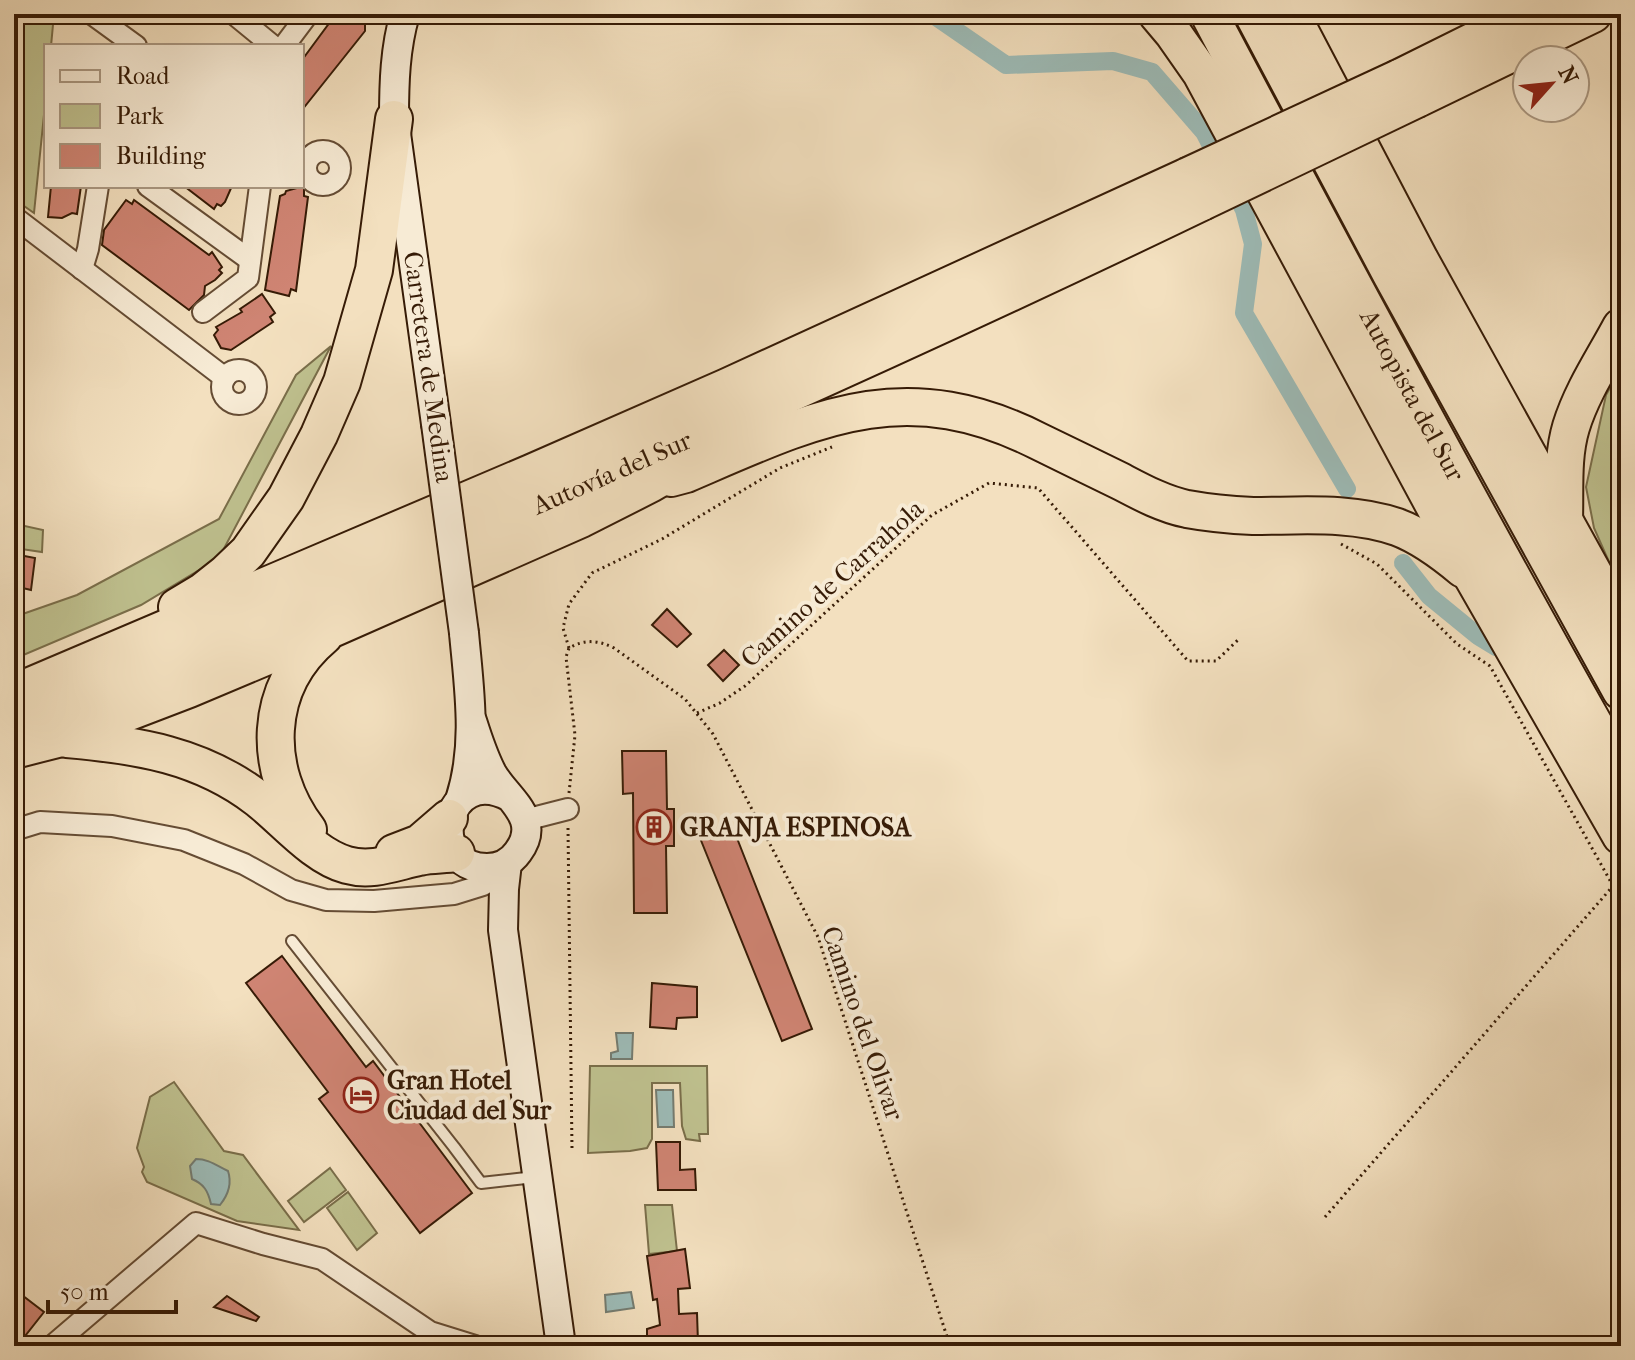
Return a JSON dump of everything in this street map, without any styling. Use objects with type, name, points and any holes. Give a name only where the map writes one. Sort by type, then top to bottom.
[{"type":"highway","points":[[1157,14],[1201,73],[1472,576],[1621,836]]},
{"type":"highway","name":"Autopista del Sur","points":[[1209,14],[1354,290],[1621,772]]},
{"type":"highway","name":"Autopista del Sur","points":[[1253,14],[1391,274],[1621,691]]},
{"type":"highway","points":[[1291,14],[1420,260],[1621,623]]},
{"type":"highway","points":[[1408,88],[1528,14]]},
{"type":"highway","points":[[1195,189],[1408,88],[1593,14]]},
{"type":"highway","points":[[18,691],[99,640],[160,616],[202,592],[248,552],[286,498],[342,382],[362,319],[374,270],[394,119]]},
{"type":"highway","name":"Autovía del Sur","points":[[14,727],[543,504],[939,327],[1195,189]]},
{"type":"highway","name":"Autovía del Sur","points":[[18,691],[1195,189]]},
{"type":"highway","points":[[14,750],[61,738],[189,689],[581,519],[650,484],[705,451],[857,378],[939,327]]},
{"type":"highway","points":[[1564,521],[1563,473],[1571,428],[1587,389],[1621,327]]},
{"type":"highway","points":[[650,484],[686,474],[798,427],[845,413],[890,406],[932,407],[974,416],[1019,431],[1145,494],[1178,507],[1249,516],[1371,519],[1400,528],[1432,546],[1472,576]]},
{"type":"highway","points":[[334,628],[300,661],[291,675],[278,712],[276,752],[279,774],[296,815],[309,831],[332,850],[364,858],[383,857],[420,843],[455,809]]},
{"type":"highway","points":[[61,738],[133,747],[202,766],[239,786],[328,857],[347,865],[384,866],[418,857],[469,867]]},
{"type":"main road","name":"Carretera de Medina","points":[[405,14],[394,77],[394,119],[464,633],[472,721]]},
{"type":"main road","points":[[472,721],[467,779],[448,830],[450,842],[469,867],[503,930]]},
{"type":"main road","points":[[469,867],[497,867],[507,863],[517,855],[526,833],[518,808],[494,777],[482,753],[472,721]]},
{"type":"main road","points":[[455,809],[469,793],[488,789],[500,792],[518,808]]},
{"type":"main road","points":[[507,863],[503,930],[558,1345]]},
{"type":"street","points":[[92,14],[115,21],[134,44]]},
{"type":"street","points":[[234,14],[271,44]]},
{"type":"street","points":[[286,44],[308,14]]},
{"type":"street","points":[[82,269],[98,188]]},
{"type":"street","points":[[151,188],[250,260]]},
{"type":"street","points":[[203,312],[248,278],[260,188]]},
{"type":"street","points":[[14,217],[225,378]]},
{"type":"street","points":[[518,808],[568,809]]},
{"type":"street","points":[[14,830],[40,822],[112,826],[184,840],[244,864],[291,890],[326,900],[374,901],[454,894],[469,867]]},
{"type":"street","points":[[52,1346],[196,1223],[322,1259],[430,1332],[475,1346]]},
{"type":"lane","points":[[292,941],[481,1183],[537,1177]]},
{"type":"path","points":[[572,1149],[568,809],[575,735],[566,657],[569,648],[563,628],[569,604],[592,573],[662,539],[780,468],[839,444]]},
{"type":"path","name":"Camino de Carrahola","points":[[697,713],[720,703],[745,686],[932,515],[989,483],[1038,488],[1188,661],[1216,661],[1240,638]]},
{"type":"path","points":[[1341,544],[1377,564],[1457,644],[1490,666],[1621,900]]},
{"type":"path","name":"Camino del Olivar","points":[[569,648],[592,641],[614,648],[685,699],[713,734],[818,937],[950,1346]]},
{"type":"path","points":[[1325,1217],[1613,886]]},
{"type":"green space","points":[[14,14],[54,14],[51,44],[44,44],[44,115],[34,213],[14,199]]},
{"type":"green space","points":[[331,346],[219,558],[141,605],[14,659],[14,617],[77,595],[219,519],[296,375]]},
{"type":"green space","points":[[1621,368],[1621,419],[1613,433],[1617,531],[1621,537],[1621,589],[1594,528],[1586,487],[1606,395]]},
{"type":"green space","points":[[14,458],[22,462],[20,525],[43,530],[42,552],[14,548]]},
{"type":"green space","points":[[590,1066],[707,1066],[708,1134],[699,1134],[700,1141],[686,1139],[682,1126],[680,1083],[652,1083],[652,1139],[647,1148],[588,1153]]},
{"type":"green space","points":[[174,1082],[224,1151],[243,1155],[299,1230],[237,1221],[147,1182],[137,1148],[150,1097]]},
{"type":"green space","points":[[330,1168],[346,1190],[304,1222],[288,1201]]},
{"type":"green space","points":[[348,1192],[377,1233],[357,1250],[327,1208]]},
{"type":"green space","points":[[645,1205],[672,1205],[677,1251],[649,1254]]},
{"type":"water","points":[[616,1033],[633,1033],[632,1059],[611,1059],[611,1053],[618,1051]]},
{"type":"water","points":[[656,1090],[673,1090],[674,1127],[658,1127]]},
{"type":"water","points":[[196,1159],[209,1161],[228,1171],[228,1189],[220,1205],[211,1204],[205,1188],[192,1179],[190,1166]]},
{"type":"water","points":[[631,1292],[634,1308],[606,1312],[605,1295]]},
{"type":"building","points":[[336,14],[365,14],[365,31],[304,107],[304,57]]},
{"type":"building","points":[[51,188],[81,188],[77,214],[62,218],[48,217]]},
{"type":"building","points":[[187,188],[231,188],[225,202],[221,206],[217,204],[214,209]]},
{"type":"building","points":[[304,188],[304,196],[308,197],[296,291],[291,289],[289,296],[265,290],[280,196],[286,191]]},
{"type":"building","points":[[126,200],[132,204],[134,200],[209,255],[212,252],[222,267],[219,270],[222,273],[205,286],[204,295],[189,310],[102,245],[104,230]]},
{"type":"building","points":[[262,294],[275,313],[270,317],[273,322],[231,350],[221,348],[214,335],[218,330],[216,327],[242,312],[240,309]]},
{"type":"building","points":[[14,554],[35,558],[31,590],[14,586]]},
{"type":"building","points":[[667,609],[691,634],[677,647],[652,625]]},
{"type":"building","points":[[724,650],[739,665],[723,681],[708,665]]},
{"type":"building","name":"GRANJA ESPINOSA","points":[[622,751],[666,751],[667,809],[674,809],[674,846],[666,846],[667,913],[634,913],[633,793],[623,794]]},
{"type":"building","points":[[733,828],[812,1029],[782,1041],[700,838]]},
{"type":"building","name":"Gran Hotel Ciudad del Sur","points":[[282,956],[366,1067],[373,1061],[472,1193],[420,1233],[319,1099],[328,1092],[246,983]]},
{"type":"building","points":[[652,983],[697,987],[697,1017],[677,1018],[676,1029],[650,1027]]},
{"type":"building","points":[[656,1142],[680,1142],[680,1170],[695,1169],[696,1190],[658,1190]]},
{"type":"building","points":[[685,1249],[690,1288],[678,1289],[679,1314],[697,1313],[698,1343],[647,1346],[647,1329],[660,1325],[647,1256]]},
{"type":"building","points":[[14,1289],[44,1312],[25,1336],[14,1327]]},
{"type":"building","points":[[227,1296],[259,1317],[256,1321],[214,1307]]},
{"type":"waterway","points":[[932,14],[1006,65],[1113,61],[1152,72],[1204,132],[1244,210],[1253,244],[1244,313],[1347,489]]},
{"type":"waterway","points":[[1403,563],[1429,596],[1496,647]]},
{"type":"place","name":"GRANJA ESPINOSA","points":[[654,827]]},
{"type":"place","name":"Gran Hotel Ciudad del Sur","points":[[361,1095]]}]
